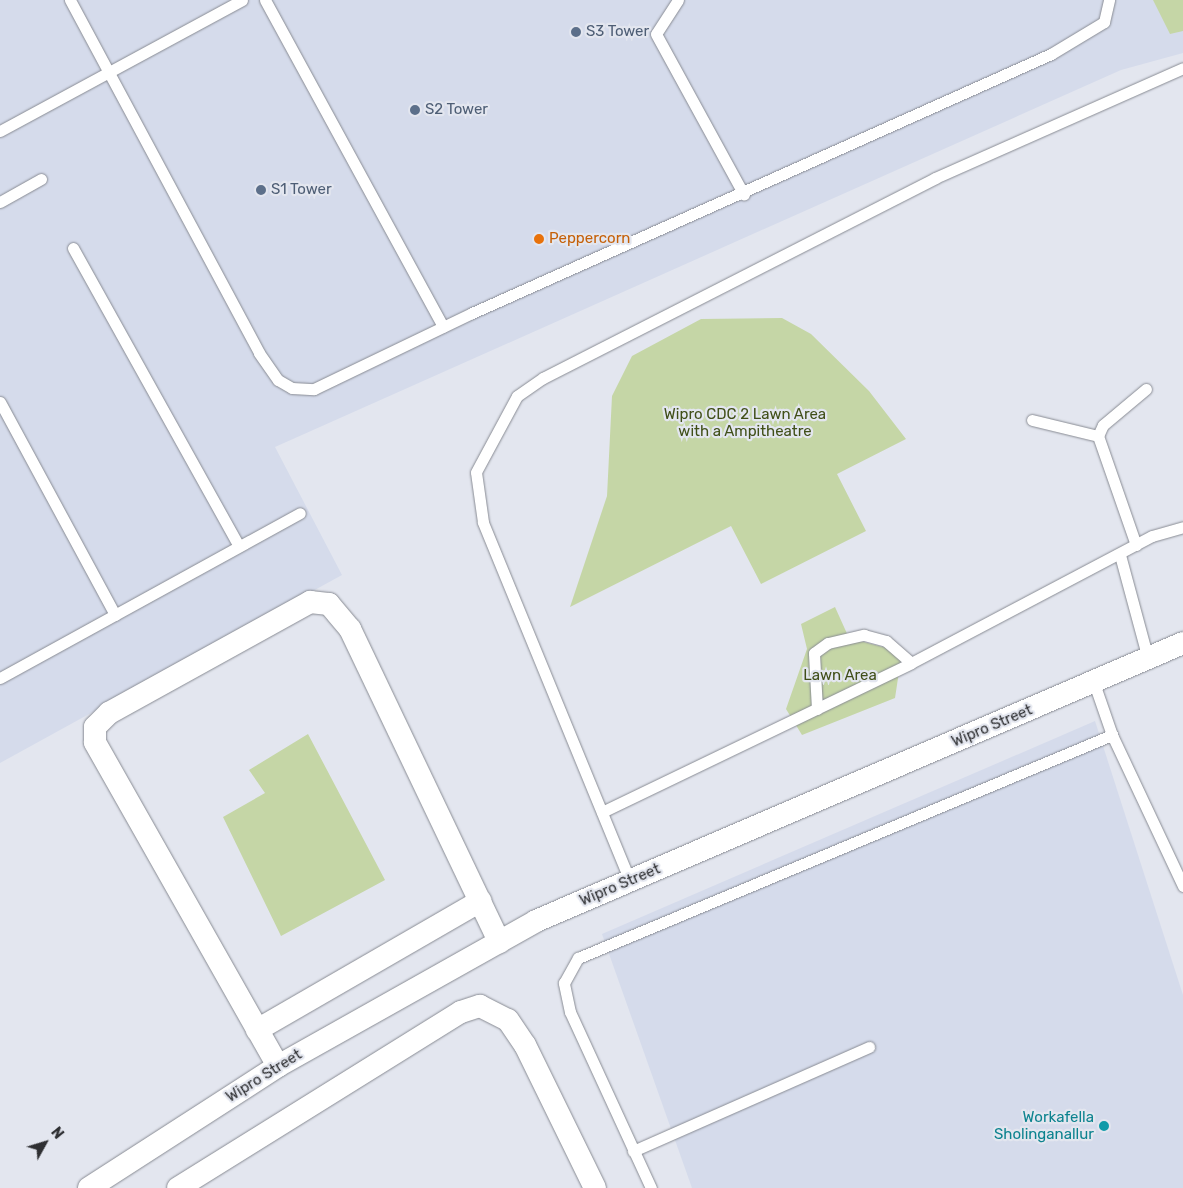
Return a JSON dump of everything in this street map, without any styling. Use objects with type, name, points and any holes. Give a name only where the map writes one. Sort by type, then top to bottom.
[{"type":"street","points":[[278,1066],[95,742],[95,727],[109,713],[310,602],[329,604],[350,628],[499,942]]},
{"type":"street","name":"Wipro Street","points":[[89,1188],[278,1066],[499,942],[630,881],[1094,683],[1183,643]]},
{"type":"street","points":[[257,1030],[480,901]]},
{"type":"street","points":[[178,1188],[461,1012],[480,1006],[508,1020],[525,1045],[595,1188]]},
{"type":"lane","points":[[70,0],[278,380],[292,388],[314,389],[443,328],[744,194],[1084,37],[1104,22],[1109,0]]},
{"type":"lane","points":[[0,131],[242,0]]},
{"type":"lane","points":[[265,0],[443,328]]},
{"type":"lane","points":[[678,0],[656,34],[744,194]]},
{"type":"lane","points":[[630,881],[483,522],[476,472],[517,396],[595,350],[936,178],[1183,68]]},
{"type":"lane","points":[[0,202],[41,179]]},
{"type":"lane","points":[[73,248],[239,546]]},
{"type":"lane","points":[[1136,546],[1098,436],[1103,424],[1146,389]]},
{"type":"lane","points":[[0,402],[115,615]]},
{"type":"lane","points":[[1032,420],[1098,436]]},
{"type":"lane","points":[[1,674],[115,615],[300,513]]},
{"type":"lane","points":[[602,812],[911,663],[1120,555],[1170,527],[1183,527]]},
{"type":"lane","points":[[1120,555],[1148,659]]},
{"type":"lane","points":[[817,709],[814,653],[828,643],[864,635],[886,641],[911,663]]},
{"type":"lane","points":[[1094,683],[1112,735],[1183,886]]},
{"type":"lane","points":[[651,1188],[570,1012],[564,983],[578,958],[1112,735]]},
{"type":"lane","points":[[633,1151],[869,1047]]},
{"type":"shaded area","points":[[0,0],[1183,0],[1183,53],[1121,70],[275,447],[342,575],[0,763]]},
{"type":"shaded area","points":[[1095,721],[1183,995],[1183,1188],[692,1188],[602,934]]},
{"type":"green space","points":[[1153,0],[1183,0],[1183,31],[1170,34]]},
{"type":"green space","name":"Wipro CDC 2 Lawn Area with a Ampitheatre","points":[[782,318],[811,334],[869,391],[906,439],[837,474],[866,531],[761,584],[731,526],[570,607],[607,496],[612,396],[632,356],[701,319]]},
{"type":"green space","name":"Lawn Area","points":[[835,607],[849,638],[902,652],[895,698],[802,735],[786,709],[807,649],[801,624]]},
{"type":"green space","points":[[308,734],[385,880],[281,936],[223,817],[265,793],[249,770]]},
{"type":"place","name":"S3 Tower","points":[[576,32]]},
{"type":"place","name":"S2 Tower","points":[[415,110]]},
{"type":"place","name":"S1 Tower","points":[[261,190]]},
{"type":"place","name":"Peppercorn","points":[[539,239]]},
{"type":"place","name":"Workafella Sholinganallur","points":[[1104,1126]]}]
